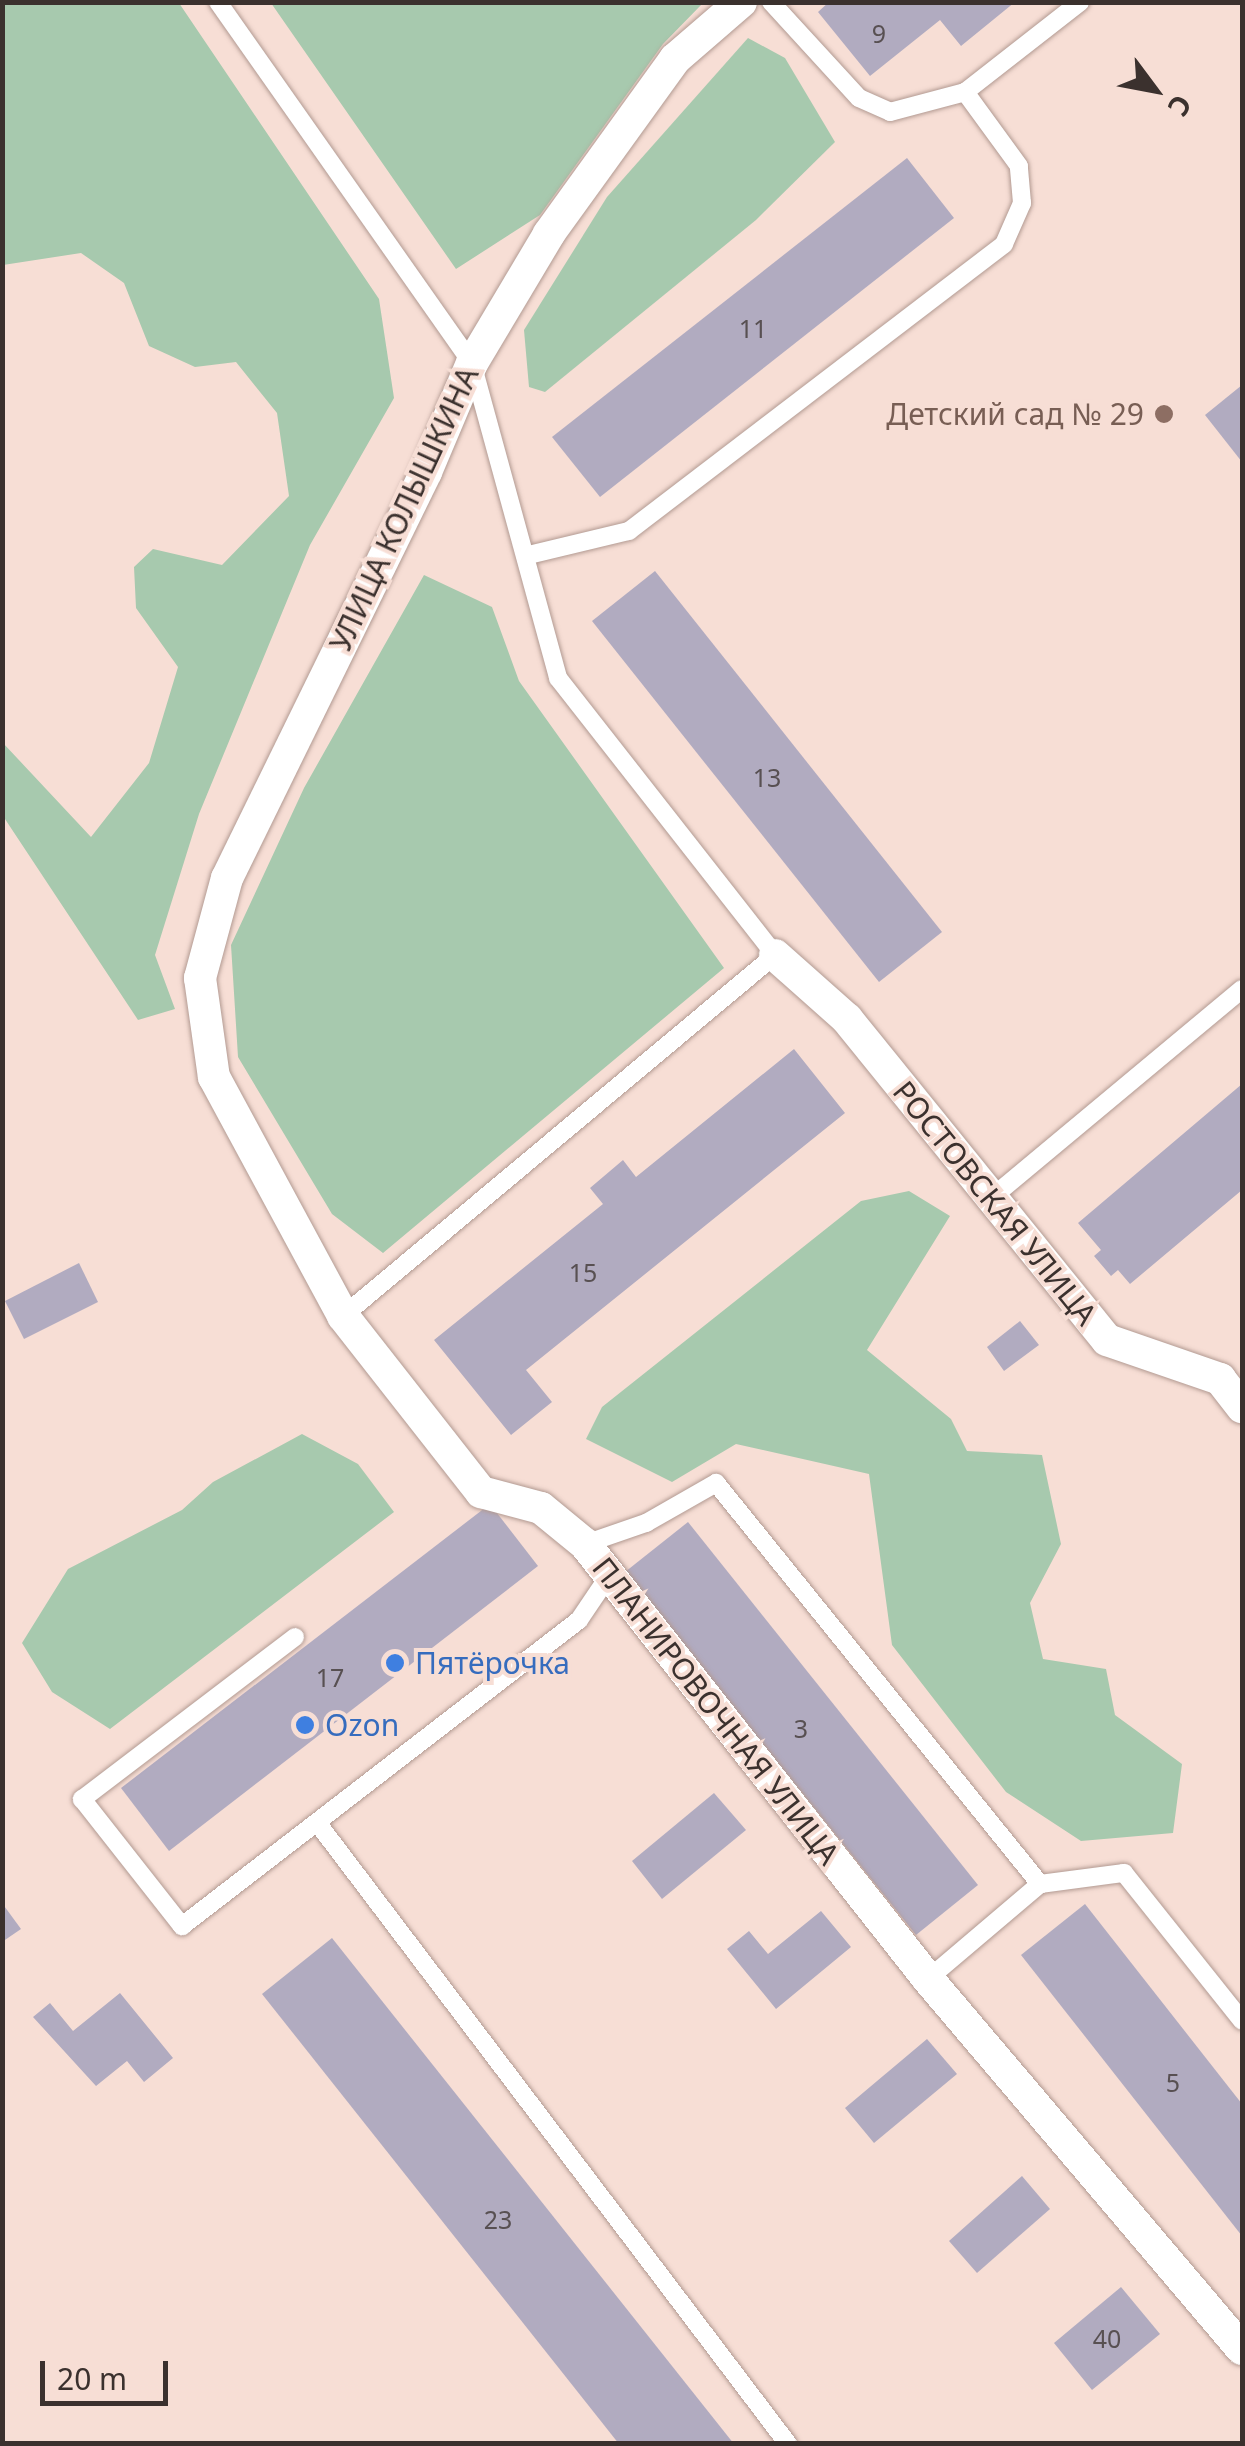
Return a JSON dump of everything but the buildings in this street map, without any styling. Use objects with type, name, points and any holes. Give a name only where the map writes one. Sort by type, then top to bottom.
[{"type":"street","name":"УЛИЦА КОЛЫШКИНА","points":[[214,1077],[200,978],[227,878],[426,472],[472,362],[550,234],[675,59],[741,2]]},
{"type":"street","name":"РОСТОВСКАЯ УЛИЦА","points":[[776,955],[847,1018],[1107,1340],[1220,1379],[1242,1407]]},
{"type":"street","name":"ПЛАНИРОВОЧНАЯ УЛИЦА","points":[[214,1077],[342,1316],[480,1492],[541,1508],[584,1544],[928,1979],[1239,2336]]},
{"type":"lane","points":[[218,2],[472,362],[529,555],[558,678],[776,955],[342,1316]]},
{"type":"lane","points":[[771,2],[858,98],[890,112],[965,92],[1080,2]]},
{"type":"lane","points":[[529,555],[629,531],[1004,244],[1022,203],[1019,166],[965,92]]},
{"type":"lane","points":[[990,1199],[1242,989]]},
{"type":"lane","points":[[584,1544],[646,1523],[716,1483],[1040,1884]]},
{"type":"lane","points":[[295,1637],[82,1799],[182,1926],[319,1825],[580,1620],[608,1577]]},
{"type":"lane","points":[[319,1825],[788,2444]]},
{"type":"lane","points":[[928,1979],[1040,1884],[1124,1873],[1242,2021]]},
{"type":"green space","points":[[3,2],[179,3],[379,299],[394,398],[310,545],[199,814],[155,955],[175,1009],[138,1020],[3,816],[3,743],[91,837],[149,763],[178,667],[136,608],[134,567],[153,549],[222,565],[289,496],[277,413],[236,362],[195,367],[149,346],[124,283],[81,253],[3,265]]},
{"type":"green space","points":[[271,3],[703,3],[663,44],[540,215],[456,269]]},
{"type":"green space","points":[[748,38],[785,58],[835,142],[756,220],[545,392],[529,387],[524,330],[607,197]]},
{"type":"green space","points":[[424,575],[492,607],[519,681],[724,968],[383,1253],[332,1214],[238,1057],[231,945],[304,788]]},
{"type":"green space","points":[[909,1191],[950,1216],[867,1350],[951,1419],[967,1451],[1042,1455],[1061,1544],[1030,1603],[1043,1659],[1106,1669],[1115,1715],[1182,1764],[1173,1833],[1081,1841],[1006,1792],[892,1645],[869,1474],[736,1444],[672,1482],[586,1439],[602,1407],[861,1201]]},
{"type":"green space","points":[[302,1434],[358,1464],[394,1512],[110,1729],[52,1692],[22,1643],[68,1569],[182,1510],[213,1482]]},
{"type":"place","name":"Детский сад № 29","points":[[1164,414]]},
{"type":"place","name":"Пятёрочка","points":[[395,1663]]},
{"type":"place","name":"Ozon","points":[[305,1725]]}]
